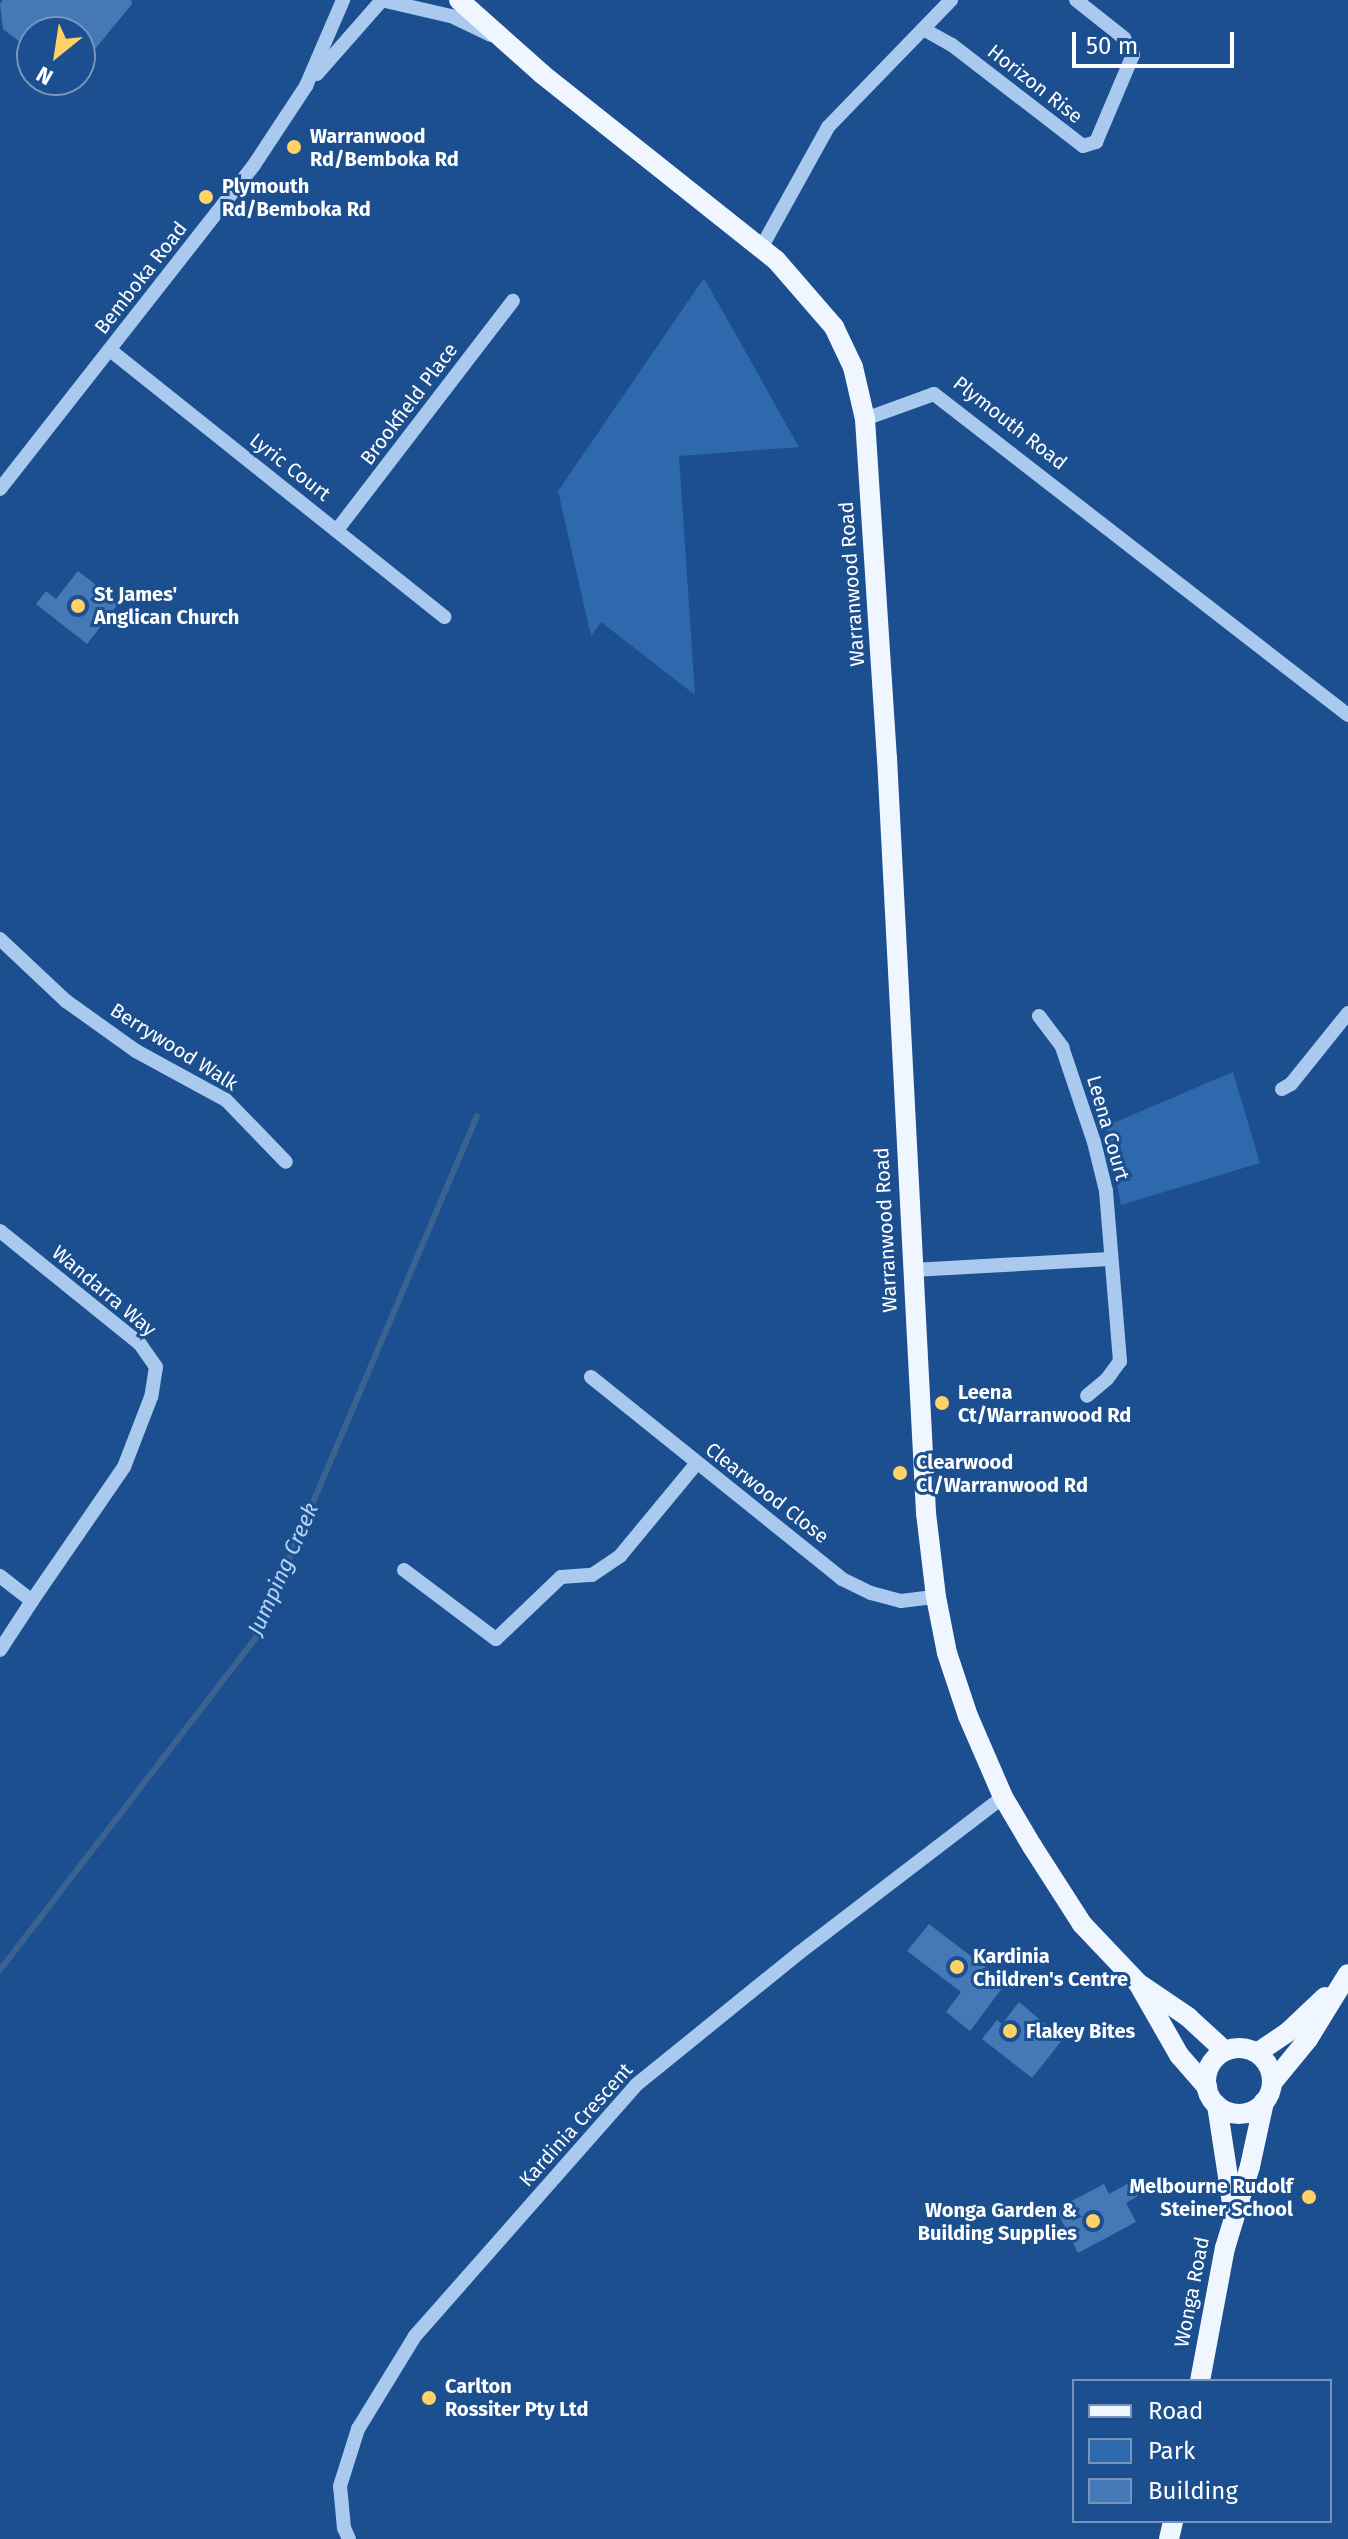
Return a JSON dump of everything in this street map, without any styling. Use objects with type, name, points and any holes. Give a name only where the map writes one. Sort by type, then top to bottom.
[{"type":"main road","points":[[459,0],[506,42],[761,248],[812,298],[834,327],[853,367],[865,419]]},
{"type":"main road","points":[[481,0],[506,42]]},
{"type":"main road","name":"Warranwood Road","points":[[865,419],[887,758],[922,1462],[936,1597],[947,1653],[968,1716],[1003,1797],[1073,1911],[1138,1983],[1179,2055],[1207,2087]]},
{"type":"main road","name":"Wonga Road","points":[[1257,2053],[1288,2032],[1348,1975]]},
{"type":"main road","name":"Wonga Road","points":[[1200,2379],[1233,2213],[1250,2166],[1268,2093],[1308,2039],[1348,1975]]},
{"type":"main road","name":"Warranwood Road","points":[[1138,1983],[1188,2017],[1225,2051]]},
{"type":"main road","points":[[1235,2048],[1257,2053],[1271,2071],[1268,2093],[1246,2113],[1226,2111],[1217,2105],[1207,2087],[1210,2066],[1225,2051],[1235,2048]]},
{"type":"main road","name":"Wonga Road","points":[[1217,2105],[1233,2213]]},
{"type":"street","name":"Bemboka Road","points":[[306,86],[343,0]]},
{"type":"street","name":"Bemboka Road","points":[[0,489],[254,165],[306,86],[381,0]]},
{"type":"street","points":[[381,0],[451,16],[506,42]]},
{"type":"street","points":[[761,248],[828,127],[951,0]]},
{"type":"street","name":"Horizon Rise","points":[[925,30],[952,45],[1083,146],[1096,142],[1112,111],[1133,55],[1124,38],[1076,0]]},
{"type":"street","name":"Brookfield Place","points":[[337,530],[513,301]]},
{"type":"street","name":"Lyric Court","points":[[110,350],[444,617]]},
{"type":"street","name":"Plymouth Road","points":[[865,419],[911,399],[934,394],[1348,715]]},
{"type":"street","name":"Berrywood Walk","points":[[0,939],[89,1018],[136,1051],[226,1100],[286,1162]]},
{"type":"street","points":[[1282,1089],[1291,1084],[1348,1013]]},
{"type":"street","name":"Leena Court","points":[[1039,1016],[1062,1047],[1094,1142],[1106,1191],[1109,1259],[1120,1361],[1107,1379],[1087,1396]]},
{"type":"street","name":"Wandarra Way","points":[[0,1231],[140,1344],[156,1367],[151,1397],[124,1467],[0,1650]]},
{"type":"street","points":[[913,1270],[1109,1259]]},
{"type":"street","name":"Clearwood Close","points":[[591,1377],[842,1579],[871,1593],[901,1601],[936,1597]]},
{"type":"street","points":[[404,1570],[496,1639],[561,1577],[592,1575],[620,1556],[697,1463]]},
{"type":"street","points":[[0,1576],[32,1601]]},
{"type":"street","name":"Kardinia Crescent","points":[[349,2539],[344,2528],[340,2486],[358,2429],[415,2336],[636,2085],[786,1963],[1003,1797]]},
{"type":"green space","points":[[704,278],[799,447],[679,456],[695,695],[601,622],[591,636],[558,491]]},
{"type":"green space","points":[[1233,1072],[1260,1163],[1121,1205],[1106,1126]]},
{"type":"building","points":[[3,0],[131,0],[132,4],[96,48],[96,16],[16,16],[16,39],[3,29],[0,4]]},
{"type":"building","points":[[78,571],[119,603],[87,644],[36,604],[46,591],[56,599]]},
{"type":"building","name":"Kardinia Children's Centre","points":[[929,1924],[1006,1983],[970,2031],[946,2012],[961,1992],[907,1951]]},
{"type":"building","points":[[1019,2002],[1063,2039],[1032,2078],[982,2039],[997,2020],[1002,2024]]},
{"type":"building","points":[[1131,2182],[1138,2196],[1126,2203],[1136,2222],[1078,2253],[1058,2213],[1062,2206],[1104,2184],[1109,2194]]},
{"type":"waterway","name":"Jumping Creek","points":[[0,1970],[255,1639],[477,1116]]},
{"type":"place","name":"Warranwood Rd/Bemboka Rd","points":[[294,147]]},
{"type":"place","name":"Plymouth Rd/Bemboka Rd","points":[[206,197]]},
{"type":"place","name":"St James' Anglican Church","points":[[78,606]]},
{"type":"place","name":"Leena Ct/Warranwood Rd","points":[[942,1403]]},
{"type":"place","name":"Clearwood Cl/Warranwood Rd","points":[[900,1473]]},
{"type":"place","name":"Kardinia Children's Centre","points":[[957,1967]]},
{"type":"place","name":"Flakey Bites","points":[[1010,2031]]},
{"type":"place","name":"Melbourne Rudolf Steiner School","points":[[1309,2197]]},
{"type":"place","name":"Wonga Garden & Building Supplies","points":[[1093,2221]]},
{"type":"place","name":"Carlton Rossiter Pty Ltd","points":[[429,2398]]}]
